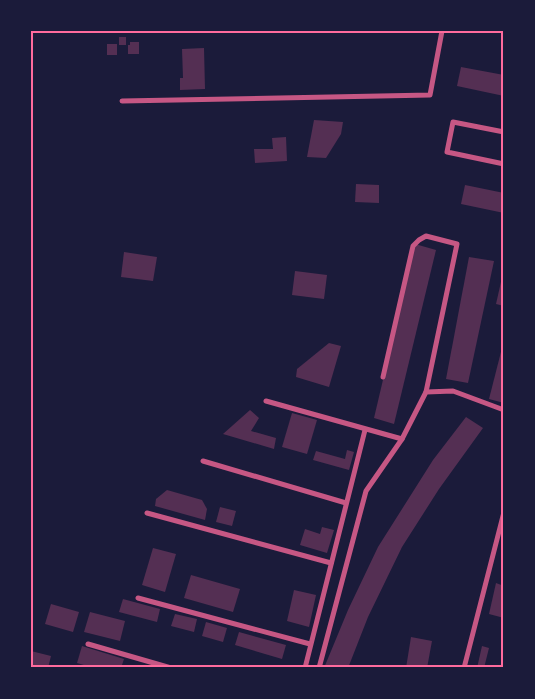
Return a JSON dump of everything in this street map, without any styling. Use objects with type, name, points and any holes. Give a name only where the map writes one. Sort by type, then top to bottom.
[{"type":"street","points":[[122,101],[430,95],[442,31]]},
{"type":"street","points":[[504,132],[453,122],[447,152],[504,164]]},
{"type":"street","points":[[320,668],[366,491],[402,439],[426,392],[457,244],[426,236],[413,246],[383,377]]},
{"type":"street","points":[[426,392],[453,390],[504,410]]},
{"type":"street","points":[[266,401],[402,439]]},
{"type":"street","points":[[305,668],[365,430]]},
{"type":"street","points":[[203,461],[346,503]]},
{"type":"street","points":[[464,668],[504,512]]},
{"type":"street","points":[[147,513],[331,563]]},
{"type":"street","points":[[138,598],[310,644]]},
{"type":"street","points":[[88,644],[171,668]]},
{"type":"building","points":[[119,37],[126,37],[126,45],[119,45]]},
{"type":"building","points":[[130,42],[139,42],[139,54],[128,54]]},
{"type":"building","points":[[107,44],[117,44],[117,55],[107,55]]},
{"type":"building","points":[[204,48],[205,89],[180,90],[180,78],[183,78],[182,49]]},
{"type":"building","points":[[461,67],[504,75],[504,96],[457,86]]},
{"type":"building","points":[[314,120],[343,122],[341,134],[326,158],[307,157]]},
{"type":"building","points":[[286,137],[287,161],[255,163],[254,149],[273,149],[272,138]]},
{"type":"building","points":[[356,184],[379,185],[379,203],[355,202]]},
{"type":"building","points":[[465,185],[504,193],[504,213],[461,204]]},
{"type":"building","points":[[415,244],[436,250],[394,424],[374,418]]},
{"type":"building","points":[[124,252],[157,257],[153,281],[121,277]]},
{"type":"building","points":[[469,257],[494,261],[468,383],[446,379]]},
{"type":"building","points":[[295,271],[327,275],[324,299],[292,295]]},
{"type":"building","points":[[504,273],[504,306],[496,304]]},
{"type":"building","points":[[329,343],[341,346],[329,387],[296,377],[297,369]]},
{"type":"building","points":[[504,344],[504,403],[489,399]]},
{"type":"building","points":[[250,410],[259,418],[251,431],[276,438],[274,449],[223,434]]},
{"type":"building","points":[[292,413],[317,420],[307,454],[282,447]]},
{"type":"building","points":[[466,417],[483,428],[439,489],[402,547],[368,617],[348,668],[324,668],[348,610],[378,547],[433,460]]},
{"type":"building","points":[[347,450],[354,452],[349,470],[313,460],[316,451],[345,459]]},
{"type":"building","points":[[167,490],[202,500],[207,509],[205,520],[155,506],[156,499]]},
{"type":"building","points":[[220,507],[236,511],[232,526],[216,522]]},
{"type":"building","points":[[322,527],[334,530],[327,553],[300,545],[305,529],[320,534]]},
{"type":"building","points":[[153,548],[176,554],[165,592],[142,585]]},
{"type":"building","points":[[191,575],[240,589],[233,612],[184,598]]},
{"type":"building","points":[[496,583],[504,586],[504,618],[489,614]]},
{"type":"building","points":[[294,590],[316,595],[309,627],[287,621]]},
{"type":"building","points":[[123,599],[160,609],[157,622],[119,612]]},
{"type":"building","points":[[51,604],[79,612],[73,632],[45,624]]},
{"type":"building","points":[[90,612],[125,621],[120,641],[84,632]]},
{"type":"building","points":[[175,614],[197,619],[194,632],[171,626]]},
{"type":"building","points":[[206,622],[227,628],[223,642],[202,636]]},
{"type":"building","points":[[239,632],[286,645],[282,659],[235,645]]},
{"type":"building","points":[[411,637],[432,641],[427,668],[406,668]]},
{"type":"building","points":[[82,646],[124,659],[121,668],[94,668],[77,663]]},
{"type":"building","points":[[482,646],[489,648],[484,668],[477,668]]},
{"type":"building","points":[[31,651],[51,656],[48,668],[31,668]]}]
